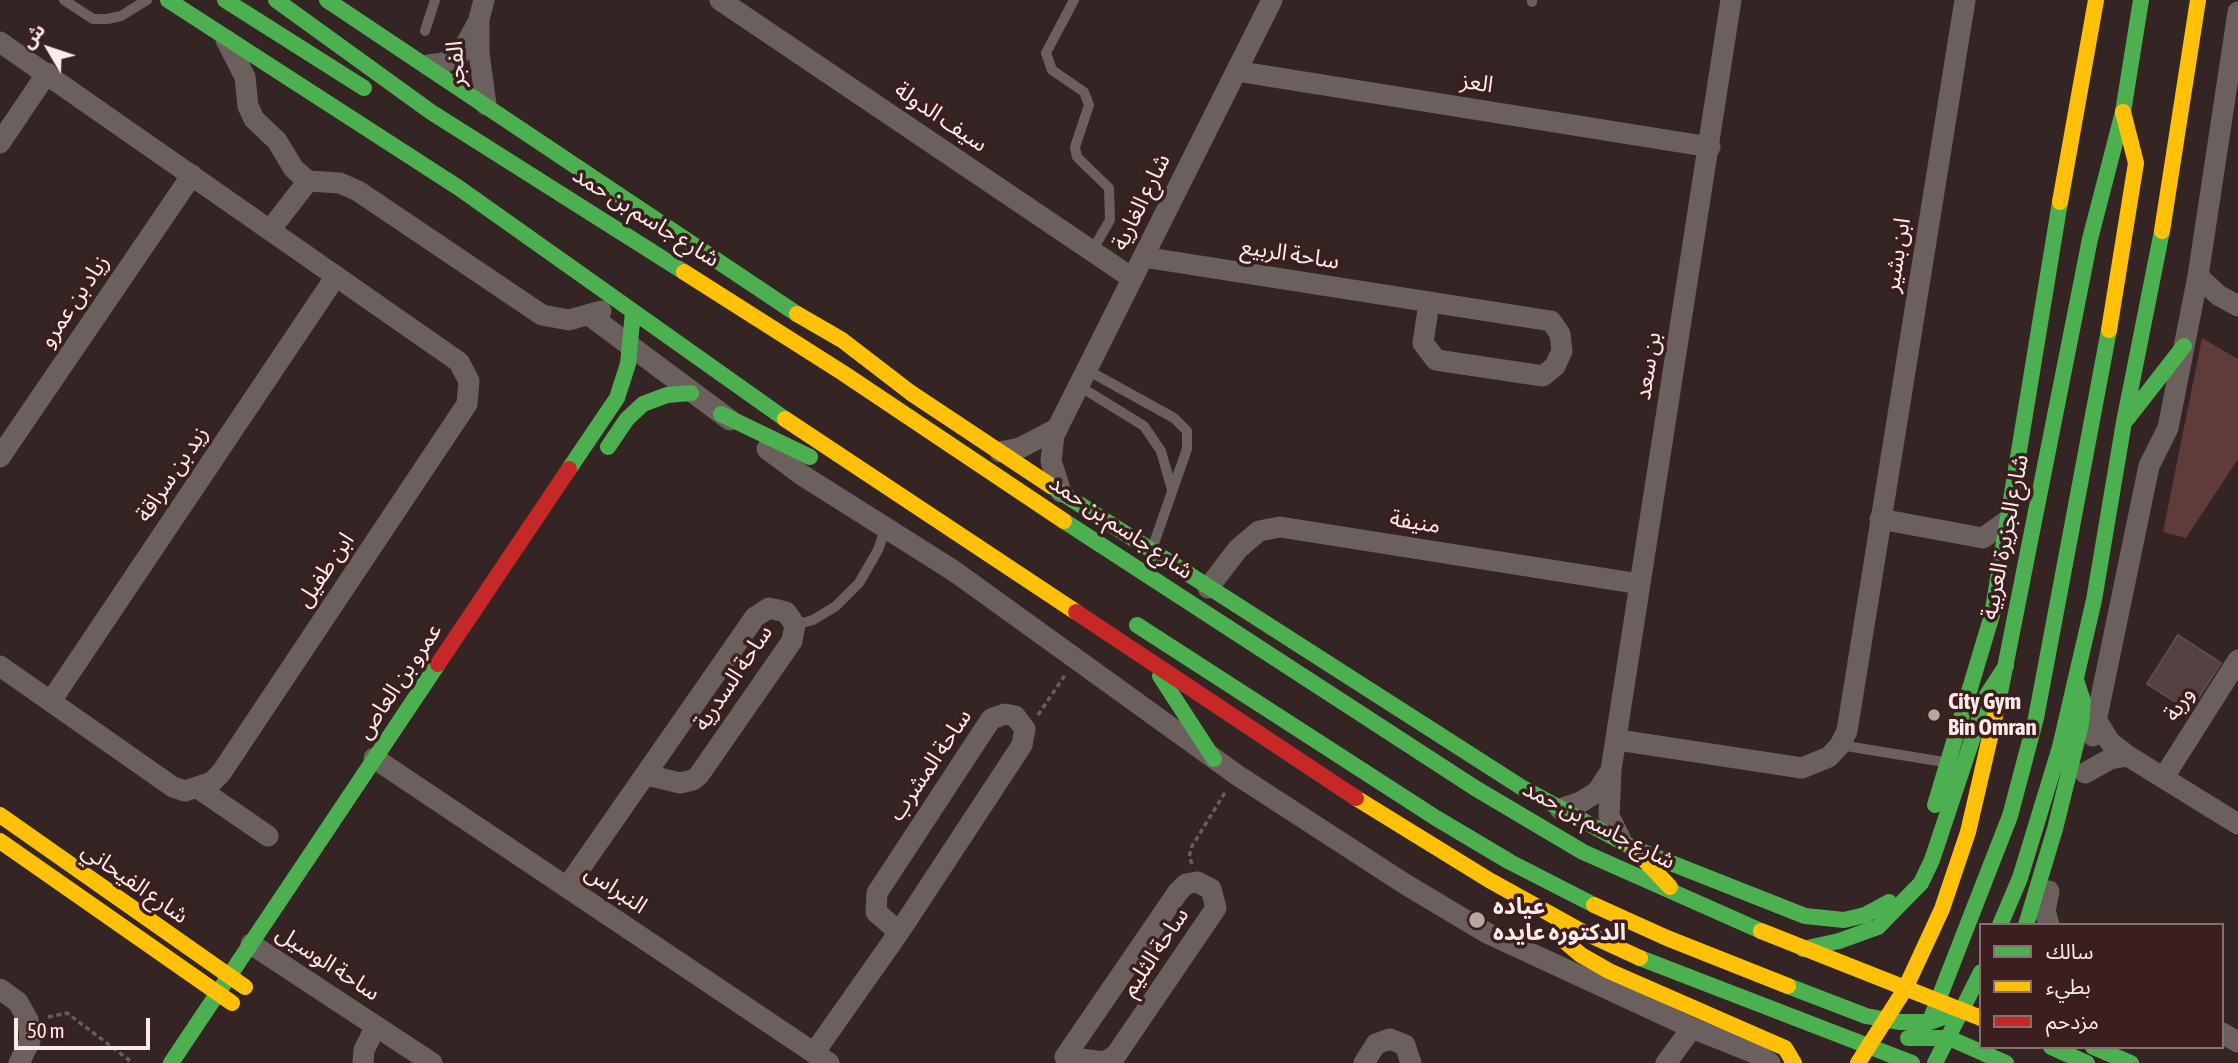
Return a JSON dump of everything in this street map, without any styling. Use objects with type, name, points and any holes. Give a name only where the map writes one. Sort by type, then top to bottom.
[{"type":"main road","points":[[168,0],[226,40],[459,188],[628,309],[872,477],[1345,791],[1526,902],[1679,975],[1904,1062],[1909,1030],[1906,989]]},
{"type":"main road","points":[[225,0],[379,96],[412,111],[431,112]]},
{"type":"main road","name":"شارع جاسم بن حمد","points":[[276,0],[431,112],[844,373],[1132,566],[1475,789],[1583,852],[1803,949],[1979,1017]]},
{"type":"main road","name":"شارع جاسم بن حمد","points":[[327,0],[428,65],[772,300],[842,341],[911,393],[1114,528],[1560,809],[1626,843],[1805,916],[1844,920],[1877,910]]},
{"type":"main road","name":"شارع الجزيرة العربية","points":[[1877,910],[1900,892],[1917,864],[1987,638],[2096,0]]},
{"type":"main road","name":"شارع الجزيرة العربية","points":[[1858,1063],[1906,989],[1942,909],[1959,861],[2006,666],[2090,239],[2123,112],[2141,0]]},
{"type":"main road","points":[[2001,923],[2020,878],[2060,747],[2094,600],[2124,422],[2152,286],[2198,0]]},
{"type":"main road","points":[[1932,1063],[1929,1030],[1937,1001],[2011,816],[2036,718],[2120,272],[2136,163],[2123,112]]},
{"type":"main road","name":"عمرو بن العاص","points":[[230,1009],[386,767],[568,471],[621,390],[628,346],[628,309]]},
{"type":"main road","points":[[2124,422],[2184,346]]},
{"type":"main road","points":[[844,373],[911,393]]},
{"type":"main road","points":[[599,461],[627,419],[643,404],[667,395],[691,393]]},
{"type":"main road","points":[[721,414],[832,469],[872,477]]},
{"type":"main road","points":[[2018,450],[2040,496]]},
{"type":"main road","points":[[568,471],[585,482]]},
{"type":"main road","points":[[1114,528],[1132,566]]},
{"type":"main road","points":[[1011,569],[1059,583]]},
{"type":"main road","points":[[1123,616],[1510,863],[1667,938],[1849,1011],[1887,1020],[1909,1030],[1929,1030],[2006,1063]]},
{"type":"main road","points":[[1149,660],[1214,759]]},
{"type":"main road","points":[[1803,949],[1839,941],[1878,926],[1907,900],[1921,883],[1932,860],[1987,695],[2006,666]]},
{"type":"main road","points":[[2026,923],[2055,829],[2081,724],[2083,701],[2076,680]]},
{"type":"main road","name":"شارع الفيحاني","points":[[0,815],[229,976],[259,961]]},
{"type":"main road","name":"شارع الفيحاني","points":[[0,841],[217,994],[230,1009]]},
{"type":"main road","points":[[1626,843],[1676,894]]},
{"type":"main road","points":[[1526,902],[1565,942],[1597,964],[1785,1048],[1794,1063]]},
{"type":"main road","points":[[196,954],[231,953],[259,961]]},
{"type":"main road","name":"عمرو بن العاص","points":[[171,1063],[229,976],[259,961]]},
{"type":"main road","points":[[1932,1063],[1949,1038],[1979,976]]},
{"type":"main road","points":[[1929,1030],[1963,1010]]},
{"type":"main road","points":[[1869,1049],[1909,1030]]},
{"type":"main road","points":[[2056,1049],[2087,1063]]},
{"type":"main road","points":[[2098,1049],[2130,1063]]},
{"type":"street","name":"سيف الدولة","points":[[720,0],[1132,278]]},
{"type":"street","name":"شارع الغارية","points":[[1061,492],[1050,452],[1058,428],[1272,0]]},
{"type":"street","name":"بن سعد","points":[[1626,843],[1609,816],[1611,770],[1618,740],[1731,0]]},
{"type":"street","name":"ابن بشير","points":[[1840,745],[1847,731],[1965,0]]},
{"type":"street","name":"الفجر","points":[[428,65],[444,63],[461,53],[481,10]]},
{"type":"street","name":"الفجر","points":[[481,10],[479,53],[486,105]]},
{"type":"street","points":[[2049,923],[2045,911],[2048,894],[2085,773],[2149,467],[2168,428],[2197,276],[2238,13]]},
{"type":"street","points":[[226,40],[245,77],[248,106],[254,119],[277,141],[294,169],[307,181],[340,183],[358,191],[542,315],[569,320],[628,309]]},
{"type":"street","name":"ابن طفيل","points":[[0,42],[459,362],[469,381],[467,404],[221,773],[198,788]]},
{"type":"street","name":"العز","points":[[1236,71],[1710,147]]},
{"type":"street","points":[[0,144],[47,74]]},
{"type":"street","name":"زياد بن عمرو","points":[[0,457],[192,175]]},
{"type":"street","points":[[270,230],[307,181]]},
{"type":"street","name":"ساحة الربيع","points":[[1143,257],[1551,321],[1560,334],[1562,351],[1555,366],[1543,376],[1436,360],[1423,343],[1429,303]]},
{"type":"street","name":"زيد بن سراقة","points":[[51,701],[336,276]]},
{"type":"street","points":[[2197,276],[2234,304]]},
{"type":"street","points":[[2190,315],[2208,304],[2234,304]]},
{"type":"street","points":[[589,315],[802,475],[954,571],[1237,775],[1405,884],[1487,933],[1692,1028],[1756,1054],[1770,1063]]},
{"type":"street","points":[[1000,452],[1020,448],[1058,428]]},
{"type":"street","points":[[1880,519],[1983,538],[2008,520]]},
{"type":"street","name":"منيفة","points":[[1208,588],[1238,549],[1259,531],[1280,527],[1640,584]]},
{"type":"street","name":"ساحة السدرية","points":[[567,887],[759,613],[769,608],[781,609],[790,615],[794,625],[792,640],[699,775],[693,780],[680,783],[647,775]]},
{"type":"street","name":"وربة","points":[[2164,776],[2238,660]]},
{"type":"street","points":[[0,666],[173,787],[184,791],[198,788],[268,836]]},
{"type":"street","name":"ساحة المشرب","points":[[899,932],[876,912],[877,893],[992,719],[1005,714],[1015,716],[1026,734]]},
{"type":"street","points":[[2097,721],[2110,742],[2128,756],[2238,824]]},
{"type":"street","points":[[822,1058],[899,932],[1023,745],[1026,734]]},
{"type":"street","points":[[1618,740],[1802,768],[1817,764],[1840,745]]},
{"type":"street","points":[[2085,773],[2110,759],[2128,756]]},
{"type":"street","name":"النبراس","points":[[386,767],[822,1058]]},
{"type":"street","points":[[1560,809],[1581,802],[1597,792],[1611,770]]},
{"type":"street","name":"ساحة الثليم","points":[[1202,883],[1214,894],[1216,908],[1116,1055],[1104,1062],[1063,1060],[1178,892],[1186,884],[1202,883]]},
{"type":"street","name":"ساحة الوسيل","points":[[259,961],[376,1026],[432,1063]]},
{"type":"street","points":[[0,989],[18,1002],[28,1020],[30,1041],[19,1063]]},
{"type":"street","name":"ساحة الوسيل","points":[[363,1063],[364,1050],[376,1026]]},
{"type":"street","points":[[1666,1063],[1692,1028]]},
{"type":"street","points":[[1364,1063],[1376,1044],[1390,1039],[1405,1045],[1411,1063]]},
{"type":"lane","points":[[64,0],[93,19],[121,16],[147,0]]},
{"type":"lane","points":[[425,32],[435,0]]},
{"type":"lane","points":[[1074,0],[1046,53],[1052,70],[1084,92],[1089,105],[1075,147],[1077,157],[1109,188],[1110,220],[1093,251]]},
{"type":"lane","points":[[1083,378],[1140,399],[1174,418],[1187,431],[1187,449],[1151,552]]},
{"type":"lane","points":[[1083,378],[1144,426],[1161,451],[1173,494]]},
{"type":"lane","points":[[1131,416],[1140,399]]},
{"type":"lane","points":[[794,625],[813,620],[836,606],[859,583],[878,550],[886,527]]},
{"type":"lane","points":[[1840,745],[1947,762]]},
{"type":"path","points":[[1026,734],[1075,660]]},
{"type":"path","points":[[1202,883],[1189,857],[1190,851],[1237,775]]},
{"type":"path","points":[[28,1020],[67,1013],[133,1063]]},
{"type":"shaded area","points":[[2202,338],[2238,359],[2238,459],[2186,538],[2163,532]]},
{"type":"building","points":[[2178,635],[2221,663],[2190,711],[2147,684]]},
{"type":"traffic: fast","points":[[168,0],[459,188],[785,419]]},
{"type":"traffic: fast","points":[[225,0],[364,88]]},
{"type":"traffic: fast","points":[[276,0],[431,112],[684,272]]},
{"type":"traffic: fast","points":[[327,0],[797,314]]},
{"type":"traffic: fast","points":[[1998,703],[2090,239],[2123,112],[2141,0]]},
{"type":"traffic: fast","points":[[1935,805],[1992,615],[2060,202]]},
{"type":"traffic: fast","points":[[2001,923],[2020,878],[2060,747],[2094,600],[2124,422],[2162,231]]},
{"type":"traffic: fast","points":[[569,469],[617,398],[628,364],[633,312]]},
{"type":"traffic: fast","points":[[1930,1021],[2010,816],[2036,718],[2109,330]]},
{"type":"traffic: fast","points":[[2127,419],[2184,346]]},
{"type":"traffic: fast","points":[[608,447],[627,419],[643,404],[667,395],[691,393]]},
{"type":"traffic: fast","points":[[721,414],[810,457]]},
{"type":"traffic: fast","points":[[1051,486],[1521,787],[1633,848],[1805,916],[1844,920],[1865,915],[1889,902]]},
{"type":"traffic: fast","points":[[1064,521],[1475,788],[1583,852],[1761,931]]},
{"type":"traffic: fast","points":[[1137,625],[1436,818],[1510,862],[1594,905]]},
{"type":"traffic: fast","points":[[171,1063],[438,664]]},
{"type":"traffic: fast","points":[[1803,949],[1839,941],[1878,927],[1921,883],[1932,860],[1987,695],[2006,666]]},
{"type":"traffic: fast","points":[[1160,676],[1214,759]]},
{"type":"traffic: fast","points":[[2027,923],[2055,829],[2081,724],[2083,701],[2076,680]]},
{"type":"traffic: fast","points":[[1640,958],[1912,1063]]},
{"type":"traffic: fast","points":[[1935,1063],[1979,976]]},
{"type":"traffic: fast","points":[[1788,986],[1866,1016],[1899,1022],[1930,1022],[1963,1010]]},
{"type":"traffic: fast","points":[[1908,1038],[1949,1038],[2006,1063]]},
{"type":"traffic: fast","points":[[2056,1049],[2087,1063]]},
{"type":"traffic: fast","points":[[2098,1049],[2131,1063]]},
{"type":"traffic: slow","points":[[2060,202],[2096,0]]},
{"type":"traffic: slow","points":[[2162,231],[2198,0]]},
{"type":"traffic: slow","points":[[2109,330],[2136,163],[2123,112]]},
{"type":"traffic: slow","points":[[684,272],[843,373],[1064,521]]},
{"type":"traffic: slow","points":[[797,314],[842,340],[911,393],[1051,486]]},
{"type":"traffic: slow","points":[[785,419],[1076,612]]},
{"type":"traffic: slow","points":[[1858,1063],[1905,989],[1942,909],[1968,832],[1998,703]]},
{"type":"traffic: slow","points":[[1356,798],[1489,880],[1579,930],[1640,958]]},
{"type":"traffic: slow","points":[[0,815],[245,987]]},
{"type":"traffic: slow","points":[[0,841],[232,1003]]},
{"type":"traffic: slow","points":[[1633,848],[1670,887]]},
{"type":"traffic: slow","points":[[1594,905],[1667,938],[1788,986]]},
{"type":"traffic: slow","points":[[1761,931],[1979,1017]]},
{"type":"traffic: slow","points":[[1556,934],[1581,955],[1609,971],[1785,1048],[1794,1063]]},
{"type":"traffic: jam","points":[[438,664],[569,469]]},
{"type":"traffic: jam","points":[[1076,612],[1356,798]]},
{"type":"place","name":"City Gym Bin Omran","points":[[1934,715]]},
{"type":"place","name":"عياده الدكتوره عايده","points":[[1477,920]]}]
